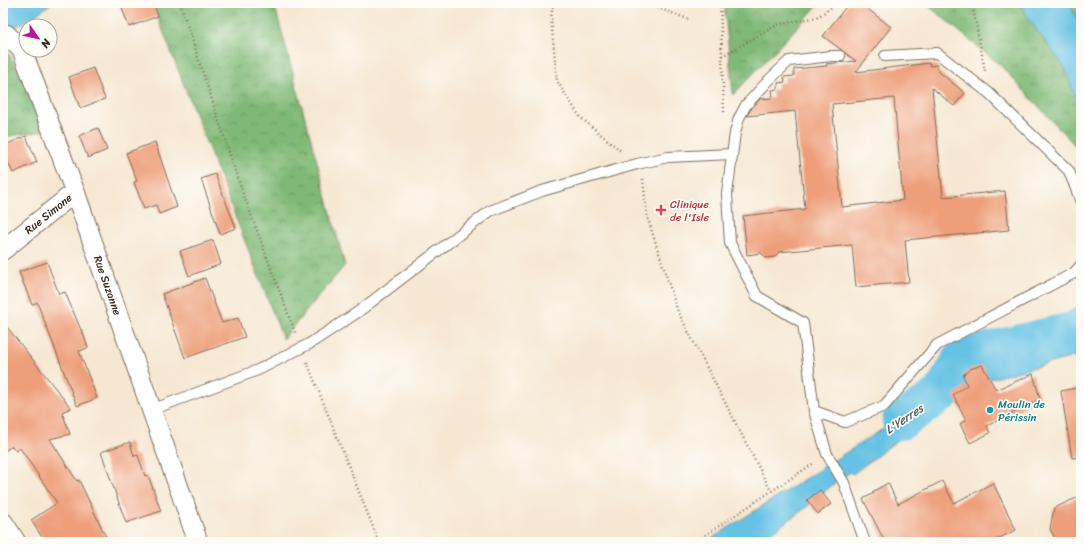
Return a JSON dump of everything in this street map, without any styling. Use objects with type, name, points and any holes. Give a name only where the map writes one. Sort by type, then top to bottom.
[{"type":"street","name":"Rue Suzanne","points":[[6,34],[22,50],[75,192],[198,542]]},
{"type":"street","name":"Rue Simone","points":[[3,250],[75,192]]},
{"type":"street","points":[[3,522],[16,542]]},
{"type":"lane","points":[[884,56],[937,53],[989,93],[1069,171],[1081,202]]},
{"type":"lane","points":[[840,56],[788,61],[746,105],[739,118],[735,133],[727,194],[730,244],[757,296],[803,324],[814,411],[827,455],[844,483],[865,542]]},
{"type":"lane","points":[[151,410],[258,370],[309,344],[358,312],[490,211],[542,191],[636,164],[668,157],[732,154]]},
{"type":"lane","points":[[814,411],[845,422],[884,406],[937,345],[1074,273],[1081,265]]},
{"type":"path","points":[[180,3],[241,188],[301,348],[379,542]]},
{"type":"path","points":[[553,3],[551,18],[557,81],[580,117],[636,164],[642,177],[647,216],[678,312],[771,491]]},
{"type":"path","points":[[651,3],[655,7],[688,19]]},
{"type":"path","points":[[720,3],[724,118],[735,133]]},
{"type":"path","points":[[722,56],[779,24],[818,17],[837,3]]},
{"type":"path","points":[[972,3],[989,93]]},
{"type":"path","points":[[695,542],[827,455]]},
{"type":"green space","points":[[152,3],[274,3],[345,265],[283,339]]},
{"type":"green space","points":[[724,3],[820,3],[733,95]]},
{"type":"green space","points":[[925,3],[1081,3],[1081,152],[1000,65]]},
{"type":"green space","points":[[3,43],[30,92],[43,131],[3,137]]},
{"type":"water","points":[[3,3],[52,3],[31,18],[18,18],[18,26],[3,35]]},
{"type":"water","points":[[1021,3],[1069,3],[1081,27],[1081,114],[1065,68],[1028,18]]},
{"type":"water","points":[[1081,306],[1081,355],[967,385],[853,474],[850,472],[807,507],[758,542],[706,542],[955,383],[958,353],[967,350],[973,344],[1038,320],[1061,316]]},
{"type":"building","points":[[120,3],[153,3],[158,16],[129,27]]},
{"type":"building","points":[[849,3],[860,3],[891,27],[856,72],[930,63],[930,66],[937,65],[938,71],[965,93],[954,106],[932,88],[943,197],[1005,191],[1009,230],[905,240],[909,282],[856,287],[852,245],[779,252],[775,257],[766,258],[761,253],[747,255],[743,216],[805,209],[795,111],[747,116],[760,99],[773,98],[772,90],[778,89],[778,83],[785,82],[784,77],[794,76],[794,69],[827,66],[826,64],[856,61],[823,36]],"holes":[[[894,98],[903,200],[842,207],[832,104]]]},
{"type":"building","points":[[93,68],[105,99],[80,108],[69,77]]},
{"type":"building","points":[[98,128],[107,150],[88,158],[79,136]]},
{"type":"building","points":[[26,136],[37,162],[13,173],[3,151],[3,146]]},
{"type":"building","points":[[155,142],[177,207],[159,214],[156,205],[144,209],[134,182],[137,181],[126,153]]},
{"type":"building","points":[[215,174],[236,228],[220,234],[201,179]]},
{"type":"building","points":[[213,240],[221,264],[189,276],[180,251]]},
{"type":"building","points":[[47,262],[59,294],[65,292],[82,330],[88,348],[79,351],[97,398],[77,406],[37,302],[32,305],[19,272]]},
{"type":"building","points":[[205,278],[222,323],[238,318],[245,337],[185,358],[162,294]]},
{"type":"building","points":[[3,322],[71,408],[62,412],[70,434],[50,439],[77,481],[79,480],[106,537],[96,542],[45,542],[31,520],[57,503],[20,448],[16,451],[12,446],[3,452]]},
{"type":"building","name":"Moulin de Périssin","points":[[982,365],[996,390],[1033,374],[1040,399],[987,426],[990,433],[970,443],[960,424],[966,420],[953,395],[967,385],[963,375],[970,369]]},
{"type":"building","points":[[1081,387],[1081,457],[1072,458],[1061,391]]},
{"type":"building","points":[[130,442],[134,456],[138,455],[145,476],[148,475],[161,511],[126,523],[101,452]]},
{"type":"building","points":[[942,481],[954,503],[993,483],[1016,530],[991,542],[885,542],[863,499],[888,483],[898,504]]},
{"type":"building","points":[[820,490],[831,504],[818,514],[807,500]]},
{"type":"building","points":[[1081,496],[1081,542],[1057,542],[1050,529],[1054,508]]},
{"type":"waterway","name":"L'Yerres","points":[[901,421],[941,394],[963,357],[1081,328]]},
{"type":"place","name":"Clinique de l'Isle","points":[[661,210]]},
{"type":"place","name":"Moulin de Périssin","points":[[990,410]]}]
